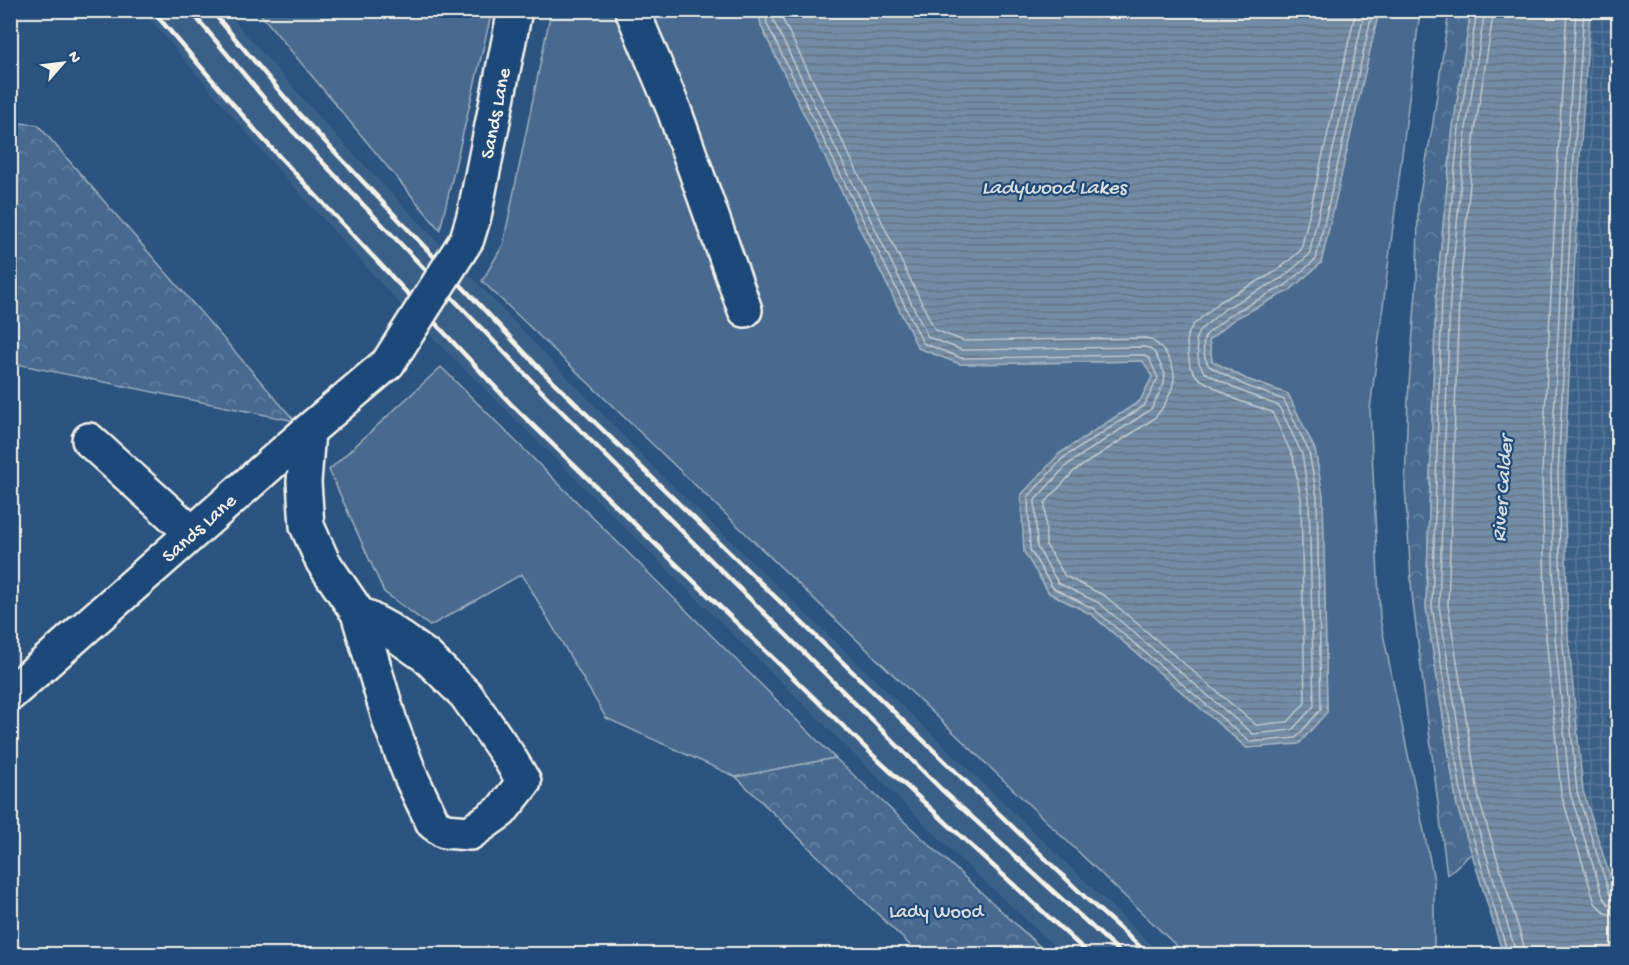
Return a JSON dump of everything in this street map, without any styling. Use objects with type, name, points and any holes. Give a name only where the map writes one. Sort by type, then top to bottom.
[{"type":"street","name":"Sands Lane","points":[[10,694],[308,430],[388,363],[467,239],[474,216],[514,10]]},
{"type":"street","points":[[632,10],[674,110],[745,310]]},
{"type":"street","points":[[308,430],[304,482],[307,526],[323,562],[358,613],[391,725],[411,777],[433,823],[444,831],[470,833],[501,811],[524,782],[466,695],[426,656],[389,630],[358,613]]},
{"type":"street","points":[[89,440],[192,533]]},
{"type":"shaded area","points":[[143,11],[225,11],[329,128],[652,466],[1161,954],[1063,954],[960,859],[406,311],[269,159]]},
{"type":"shaded area","points":[[1590,11],[1618,11],[1618,902],[1583,791],[1568,635],[1564,475],[1580,157]]},
{"type":"green space","points":[[258,11],[492,11],[440,230]]},
{"type":"green space","points":[[551,11],[759,11],[761,26],[918,348],[960,364],[1144,361],[1152,377],[1140,401],[1059,454],[1049,593],[1091,614],[1247,748],[1327,712],[1323,497],[1315,450],[1288,394],[1246,379],[1212,361],[1209,340],[1234,319],[1290,290],[1321,263],[1379,11],[1420,11],[1370,410],[1380,619],[1434,880],[1434,954],[1185,954],[482,281],[503,245]]},
{"type":"green space","points":[[1449,11],[1471,11],[1453,127],[1436,297],[1426,607],[1457,806],[1472,853],[1447,875],[1412,595],[1405,486],[1408,398],[1417,278],[1418,204],[1432,129]]},
{"type":"green space","points":[[10,122],[38,125],[295,421],[11,363]]},
{"type":"green space","points":[[441,367],[835,758],[736,777],[606,718],[522,574],[430,626],[384,592],[329,470]]},
{"type":"green space","name":"Lady Wood","points":[[835,758],[1048,954],[919,954],[736,777]]},
{"type":"water","name":"Ladywood Lakes","points":[[759,11],[1379,11],[1321,263],[1290,290],[1234,319],[1209,340],[1212,361],[1246,379],[1288,394],[1315,450],[1323,496],[1327,712],[1299,744],[1247,748],[1091,614],[1049,593],[1024,552],[1021,495],[1059,454],[1140,401],[1152,377],[1143,361],[960,364],[918,348],[761,26]]},
{"type":"water","name":"River Calder","points":[[1471,11],[1590,11],[1580,157],[1564,475],[1568,635],[1583,791],[1618,902],[1618,954],[1503,954],[1457,806],[1426,607],[1436,297],[1453,127]]},
{"type":"railway","points":[[152,10],[263,139],[511,404],[878,760],[1089,954]]},
{"type":"railway","points":[[190,10],[284,122],[549,399],[941,789],[1122,954]]},
{"type":"railway","points":[[211,10],[299,114],[542,371],[1087,899],[1148,954]]}]
